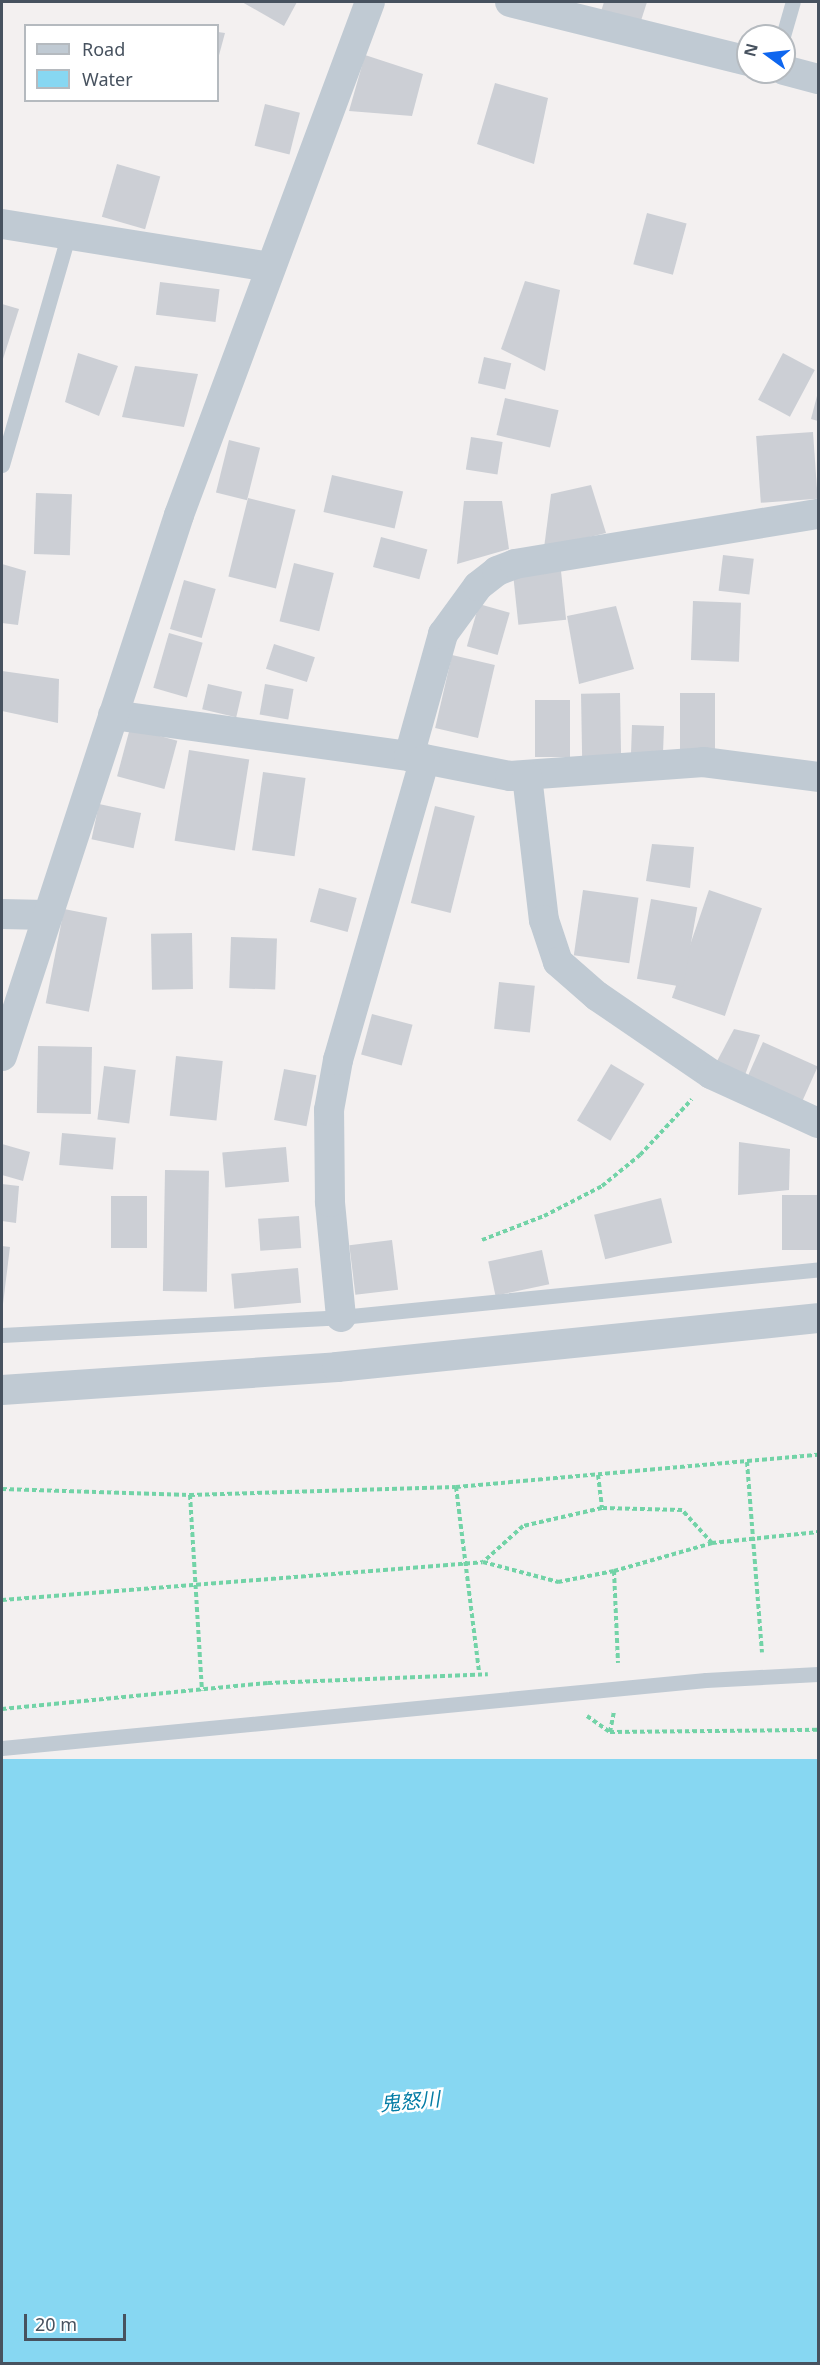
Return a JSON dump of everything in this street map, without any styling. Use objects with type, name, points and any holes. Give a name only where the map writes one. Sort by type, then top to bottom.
[{"type":"street","points":[[2,1056],[46,915],[179,515],[370,2]]},
{"type":"street","points":[[510,2],[736,58]]},
{"type":"street","points":[[796,73],[819,78]]},
{"type":"street","points":[[2,224],[270,267]]},
{"type":"street","points":[[341,1317],[330,1202],[329,1110],[338,1060],[417,757],[443,634],[478,586],[497,571],[515,564],[819,514]]},
{"type":"street","points":[[113,715],[417,757],[489,773],[527,776],[703,762],[730,763],[819,777]]},
{"type":"street","points":[[527,776],[544,920],[558,962],[597,996],[711,1074],[819,1123]]},
{"type":"street","points":[[2,914],[46,915]]},
{"type":"street","points":[[2,1390],[337,1368],[819,1318]]},
{"type":"lane","points":[[787,24],[793,2]]},
{"type":"lane","points":[[2,465],[69,233]]},
{"type":"lane","points":[[2,1335],[341,1317],[819,1269]]},
{"type":"lane","points":[[2,1748],[619,1688],[819,1674]]},
{"type":"path","points":[[482,1240],[544,1216],[602,1186],[640,1155],[681,1113],[711,1074]]},
{"type":"path","points":[[2,1489],[190,1495],[456,1487],[819,1455]]},
{"type":"path","points":[[747,1462],[751,1539],[764,1677]]},
{"type":"path","points":[[598,1475],[602,1508]]},
{"type":"path","points":[[456,1487],[463,1564],[479,1672]]},
{"type":"path","points":[[190,1495],[202,1691]]},
{"type":"path","points":[[483,1562],[523,1526],[602,1508],[682,1510],[712,1543]]},
{"type":"path","points":[[2,1600],[483,1562],[558,1582],[614,1571],[712,1543],[819,1532]]},
{"type":"path","points":[[609,1732],[619,1688],[614,1571]]},
{"type":"path","points":[[2,1709],[268,1683],[479,1672],[500,1678]]},
{"type":"path","points":[[582,1713],[609,1732],[819,1730]]},
{"type":"water","name":"鬼怒川","points":[[2,1759],[818,1759],[818,2363],[2,2363]]},
{"type":"building","points":[[242,2],[297,2],[284,26]]},
{"type":"building","points":[[604,2],[647,2],[638,30],[599,18]]},
{"type":"building","points":[[219,32],[225,33],[219,55]]},
{"type":"building","points":[[365,55],[423,74],[412,116],[349,111]]},
{"type":"building","points":[[495,83],[548,98],[534,164],[477,144]]},
{"type":"building","points":[[265,104],[300,113],[290,154],[255,146]]},
{"type":"building","points":[[117,164],[160,176],[145,229],[102,217]]},
{"type":"building","points":[[647,213],[687,224],[673,275],[633,264]]},
{"type":"building","points":[[525,281],[560,290],[545,371],[501,349]]},
{"type":"building","points":[[160,282],[220,289],[216,322],[156,315]]},
{"type":"building","points":[[2,304],[19,309],[2,362]]},
{"type":"building","points":[[78,353],[118,366],[99,416],[65,402]]},
{"type":"building","points":[[783,353],[815,370],[790,417],[758,400]]},
{"type":"building","points":[[484,357],[511,363],[505,390],[478,383]]},
{"type":"building","points":[[135,366],[198,374],[184,427],[122,417]]},
{"type":"building","points":[[818,392],[818,421],[811,419]]},
{"type":"building","points":[[505,398],[559,410],[550,447],[496,435]]},
{"type":"building","points":[[813,432],[818,499],[761,503],[756,436]]},
{"type":"building","points":[[471,437],[503,442],[497,475],[466,470]]},
{"type":"building","points":[[229,440],[260,448],[247,500],[216,492]]},
{"type":"building","points":[[332,475],[403,491],[395,528],[323,512]]},
{"type":"building","points":[[591,485],[606,533],[544,548],[551,494]]},
{"type":"building","points":[[36,493],[72,494],[70,555],[34,554]]},
{"type":"building","points":[[248,498],[296,510],[276,588],[228,577]]},
{"type":"building","points":[[464,501],[502,501],[509,549],[457,564]]},
{"type":"building","points":[[381,537],[427,549],[419,579],[373,567]]},
{"type":"building","points":[[723,555],[754,559],[749,595],[719,591]]},
{"type":"building","points":[[294,563],[334,573],[319,631],[279,621]]},
{"type":"building","points":[[2,564],[26,571],[18,625],[2,623]]},
{"type":"building","points":[[561,571],[566,620],[518,625],[513,576]]},
{"type":"building","points":[[184,580],[216,589],[202,638],[170,629]]},
{"type":"building","points":[[693,601],[741,603],[739,662],[691,660]]},
{"type":"building","points":[[479,604],[510,613],[498,655],[467,646]]},
{"type":"building","points":[[616,606],[634,669],[579,684],[567,616]]},
{"type":"building","points":[[169,633],[203,643],[187,697],[153,688]]},
{"type":"building","points":[[274,644],[315,657],[307,682],[266,669]]},
{"type":"building","points":[[452,655],[495,665],[478,738],[435,728]]},
{"type":"building","points":[[2,671],[59,679],[58,723],[2,711]]},
{"type":"building","points":[[208,684],[242,692],[236,717],[202,709]]},
{"type":"building","points":[[265,684],[294,689],[288,720],[260,715]]},
{"type":"building","points":[[620,693],[621,756],[582,757],[581,694]]},
{"type":"building","points":[[680,693],[715,693],[715,757],[680,757]]},
{"type":"building","points":[[535,700],[570,700],[570,757],[535,757]]},
{"type":"building","points":[[632,725],[664,726],[663,759],[631,758]]},
{"type":"building","points":[[130,728],[177,741],[164,789],[117,776]]},
{"type":"building","points":[[189,750],[249,760],[235,850],[175,841]]},
{"type":"building","points":[[263,772],[306,778],[295,856],[252,850]]},
{"type":"building","points":[[99,804],[141,813],[134,848],[92,839]]},
{"type":"building","points":[[435,806],[475,816],[451,913],[411,903]]},
{"type":"building","points":[[652,844],[694,847],[690,888],[646,881]]},
{"type":"building","points":[[319,888],[357,898],[348,932],[310,922]]},
{"type":"building","points":[[583,890],[638,898],[629,963],[574,955]]},
{"type":"building","points":[[709,890],[762,908],[725,1016],[672,998]]},
{"type":"building","points":[[651,899],[697,907],[683,987],[637,979]]},
{"type":"building","points":[[64,909],[107,917],[89,1012],[46,1003]]},
{"type":"building","points":[[192,933],[193,989],[152,990],[151,934]]},
{"type":"building","points":[[231,937],[277,939],[275,990],[229,988]]},
{"type":"building","points":[[499,982],[535,986],[530,1033],[494,1029]]},
{"type":"building","points":[[372,1014],[413,1025],[402,1065],[361,1055]]},
{"type":"building","points":[[734,1029],[760,1035],[745,1075],[716,1063]]},
{"type":"building","points":[[763,1042],[818,1066],[801,1104],[746,1079]]},
{"type":"building","points":[[38,1046],[92,1047],[91,1114],[37,1113]]},
{"type":"building","points":[[176,1056],[223,1061],[216,1121],[170,1116]]},
{"type":"building","points":[[611,1064],[644,1084],[610,1141],[577,1121]]},
{"type":"building","points":[[104,1066],[136,1070],[129,1123],[97,1120]]},
{"type":"building","points":[[284,1069],[316,1075],[306,1126],[274,1120]]},
{"type":"building","points":[[62,1133],[116,1138],[113,1170],[59,1165]]},
{"type":"building","points":[[739,1142],[790,1149],[789,1190],[738,1195]]},
{"type":"building","points":[[2,1144],[30,1152],[23,1181],[2,1175]]},
{"type":"building","points":[[286,1147],[289,1182],[225,1187],[222,1153]]},
{"type":"building","points":[[165,1170],[209,1171],[207,1292],[163,1291]]},
{"type":"building","points":[[2,1184],[19,1186],[16,1223],[2,1221]]},
{"type":"building","points":[[782,1195],[818,1195],[818,1250],[782,1250]]},
{"type":"building","points":[[111,1196],[147,1196],[147,1248],[111,1248]]},
{"type":"building","points":[[661,1198],[672,1243],[605,1259],[594,1215]]},
{"type":"building","points":[[299,1216],[301,1248],[260,1251],[258,1219]]},
{"type":"building","points":[[392,1240],[398,1290],[355,1295],[349,1245]]},
{"type":"building","points":[[2,1246],[10,1247],[3,1304],[2,1304]]},
{"type":"building","points":[[542,1250],[549,1284],[495,1296],[488,1261]]},
{"type":"building","points":[[298,1268],[301,1303],[234,1309],[231,1274]]}]
